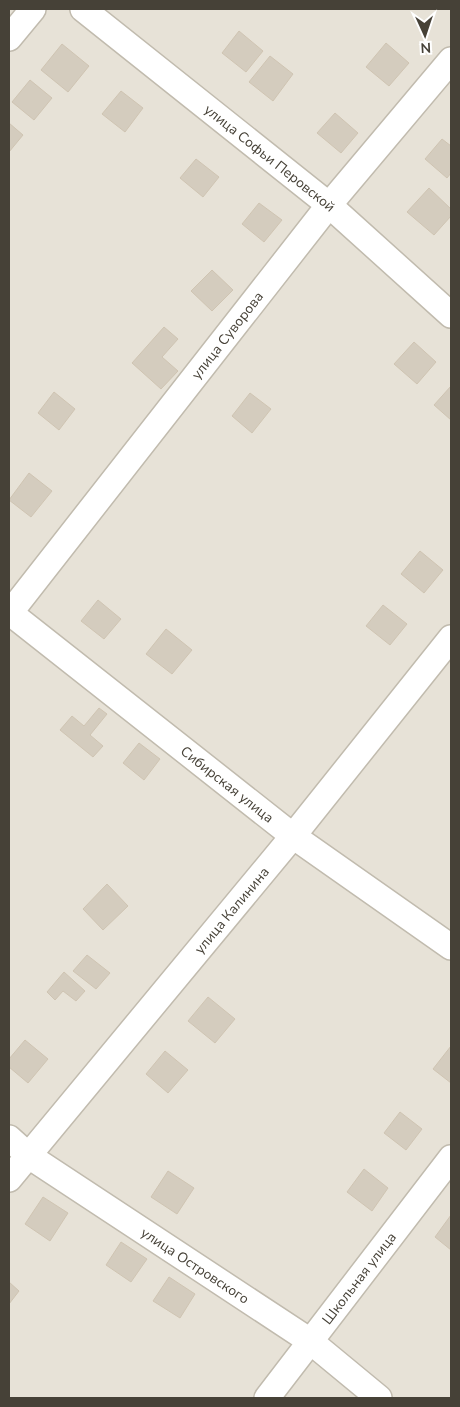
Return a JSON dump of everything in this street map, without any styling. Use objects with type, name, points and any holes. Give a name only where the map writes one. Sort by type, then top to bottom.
[{"type":"street","points":[[9,38],[33,9]]},
{"type":"street","name":"улица Софьи Перовской","points":[[83,9],[329,205],[451,315]]},
{"type":"street","name":"улица Суворова","points":[[9,613],[329,205],[451,60]]},
{"type":"street","name":"Сибирская улица","points":[[9,613],[293,836],[451,947]]},
{"type":"street","name":"улица Калинина","points":[[9,1180],[293,836],[451,638]]},
{"type":"street","name":"улица Островского","points":[[9,1138],[28,1156],[310,1342],[379,1398]]},
{"type":"street","name":"Школьная улица","points":[[267,1398],[451,1158]]},
{"type":"shaded area","points":[[9,9],[451,9],[451,1398],[9,1398]]},
{"type":"building","points":[[239,31],[263,51],[246,72],[222,53]]},
{"type":"building","points":[[386,43],[409,63],[389,86],[366,67]]},
{"type":"building","points":[[62,44],[89,66],[68,92],[41,70]]},
{"type":"building","points":[[270,56],[293,74],[273,101],[249,82]]},
{"type":"building","points":[[30,80],[52,98],[34,120],[12,102]]},
{"type":"building","points":[[121,91],[143,108],[125,132],[102,114]]},
{"type":"building","points":[[335,113],[358,133],[341,153],[317,133]]},
{"type":"building","points":[[9,123],[23,135],[9,152]]},
{"type":"building","points":[[442,139],[451,146],[451,173],[447,178],[425,159]]},
{"type":"building","points":[[196,159],[219,177],[203,197],[180,178]]},
{"type":"building","points":[[429,188],[451,209],[451,216],[434,235],[407,212]]},
{"type":"building","points":[[259,203],[282,220],[264,242],[242,224]]},
{"type":"building","points":[[212,270],[233,290],[212,311],[191,291]]},
{"type":"building","points":[[164,327],[178,339],[162,357],[178,371],[161,389],[132,363]]},
{"type":"building","points":[[414,342],[436,362],[417,384],[394,364]]},
{"type":"building","points":[[451,386],[451,420],[434,405]]},
{"type":"building","points":[[54,392],[75,409],[59,430],[38,413]]},
{"type":"building","points":[[250,393],[271,409],[252,433],[232,416]]},
{"type":"building","points":[[29,473],[52,491],[31,517],[9,500]]},
{"type":"building","points":[[420,551],[443,570],[424,593],[401,574]]},
{"type":"building","points":[[98,600],[121,619],[104,639],[81,621]]},
{"type":"building","points":[[383,605],[407,624],[390,645],[366,626]]},
{"type":"building","points":[[166,629],[192,650],[172,674],[146,654]]},
{"type":"building","points":[[99,708],[107,714],[90,735],[103,746],[93,757],[60,730],[72,716],[84,726]]},
{"type":"building","points":[[139,743],[160,759],[144,780],[123,763]]},
{"type":"building","points":[[107,884],[128,906],[103,930],[83,909]]},
{"type":"building","points":[[87,955],[110,973],[96,989],[73,971]]},
{"type":"building","points":[[64,972],[85,991],[76,1001],[63,991],[55,1000],[47,992]]},
{"type":"building","points":[[208,997],[235,1019],[215,1043],[188,1021]]},
{"type":"building","points":[[25,1040],[48,1059],[28,1083],[9,1067],[9,1059]]},
{"type":"building","points":[[451,1046],[451,1083],[433,1069]]},
{"type":"building","points":[[165,1051],[188,1070],[168,1093],[146,1074]]},
{"type":"building","points":[[400,1112],[422,1129],[406,1150],[384,1133]]},
{"type":"building","points":[[364,1169],[388,1188],[372,1211],[347,1192]]},
{"type":"building","points":[[168,1171],[194,1188],[177,1214],[151,1197]]},
{"type":"building","points":[[43,1197],[68,1213],[50,1241],[25,1224]]},
{"type":"building","points":[[451,1215],[451,1250],[435,1237]]},
{"type":"building","points":[[121,1242],[147,1259],[131,1282],[106,1265]]},
{"type":"building","points":[[169,1277],[195,1294],[180,1318],[153,1301]]},
{"type":"building","points":[[9,1282],[19,1291],[9,1304]]}]
